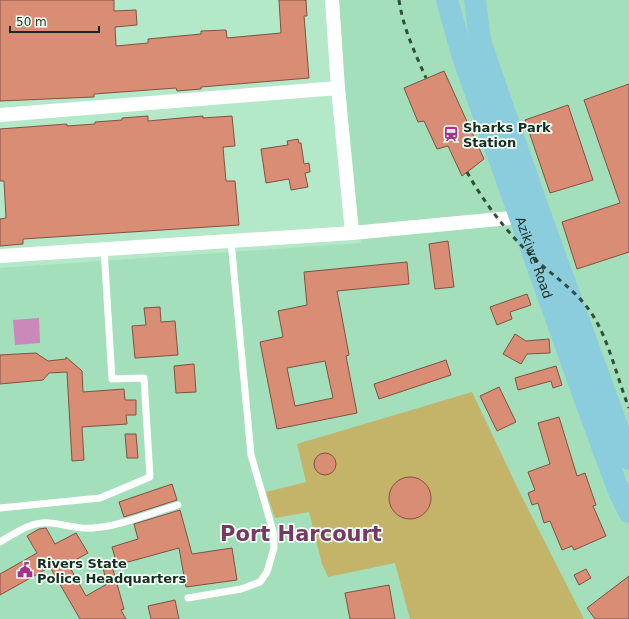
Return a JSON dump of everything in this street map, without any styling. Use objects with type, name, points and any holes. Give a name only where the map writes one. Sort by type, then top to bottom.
[{"type":"main road","name":"Azikiwe Road","points":[[447,0],[463,57],[618,489],[629,512]]},
{"type":"main road","name":"Azikiwe Road","points":[[475,0],[480,42],[540,214],[629,459]]},
{"type":"street","points":[[332,0],[338,88],[352,233]]},
{"type":"street","points":[[0,115],[338,88]]},
{"type":"street","points":[[0,256],[352,233],[521,217]]},
{"type":"lane","points":[[188,598],[241,590],[260,582],[267,572],[274,548],[273,530],[252,455],[231,241]]},
{"type":"lane","points":[[0,508],[100,498],[150,477],[144,378],[112,379],[104,249]]},
{"type":"lane","points":[[0,542],[28,526],[40,523],[50,523],[76,528],[93,528],[115,524],[178,505]]},
{"type":"lane","points":[[0,513],[16,507]]},
{"type":"shaded area","points":[[339,0],[629,0],[629,619],[0,619],[0,268],[361,243],[345,102]]},
{"type":"shaded area","points":[[39,318],[40,343],[15,345],[13,320]]},
{"type":"shaded area","points":[[472,392],[519,491],[584,619],[410,619],[395,563],[328,577],[322,564],[309,512],[275,518],[266,492],[306,482],[297,444]]},
{"type":"building","points":[[0,0],[114,0],[114,11],[136,10],[137,25],[115,27],[116,46],[148,43],[148,39],[201,34],[201,31],[226,30],[227,38],[281,33],[279,0],[306,0],[307,16],[304,16],[309,78],[201,87],[201,89],[177,91],[176,88],[94,94],[94,97],[0,101]]},
{"type":"building","name":"Sharks Park Station","points":[[444,71],[484,159],[462,176],[448,146],[437,149],[424,121],[418,122],[404,88]]},
{"type":"building","points":[[629,84],[629,252],[577,269],[562,222],[620,203],[584,100]]},
{"type":"building","points":[[568,105],[593,180],[550,193],[525,120]]},
{"type":"building","points":[[148,116],[148,121],[203,116],[203,118],[232,116],[235,146],[223,147],[226,181],[235,181],[239,225],[23,239],[23,244],[0,246],[0,219],[6,218],[4,181],[0,181],[0,129],[67,124],[67,126],[95,124],[95,122]]},
{"type":"building","points":[[298,139],[299,143],[301,143],[304,164],[309,163],[310,172],[305,173],[308,187],[291,190],[289,179],[266,183],[261,149],[288,145],[287,141]]},
{"type":"building","points":[[448,241],[454,287],[435,289],[429,244]]},
{"type":"building","points":[[407,262],[409,284],[337,291],[349,355],[346,356],[357,413],[277,429],[260,342],[283,337],[278,311],[307,305],[304,272]],"holes":[[[325,361],[333,398],[295,406],[287,368]]]},
{"type":"building","points":[[527,294],[531,305],[510,312],[512,319],[497,325],[490,307]]},
{"type":"building","points":[[160,307],[161,322],[175,321],[178,355],[135,358],[132,326],[146,325],[144,308]]},
{"type":"building","points":[[515,334],[526,341],[549,339],[550,353],[527,354],[521,364],[503,354]]},
{"type":"building","points":[[36,353],[48,361],[66,359],[66,357],[82,371],[83,392],[124,389],[125,400],[136,400],[136,415],[126,415],[127,424],[82,427],[84,460],[72,461],[67,372],[49,373],[43,380],[0,384],[0,355]]},
{"type":"building","points":[[446,360],[451,375],[379,399],[374,384]]},
{"type":"building","points":[[194,364],[196,392],[176,393],[174,366]]},
{"type":"building","points":[[556,366],[562,385],[553,388],[551,381],[518,390],[515,378]]},
{"type":"building","points":[[499,387],[516,422],[497,431],[480,396]]},
{"type":"building","points":[[559,417],[577,476],[585,473],[596,505],[593,506],[606,536],[574,550],[572,546],[562,550],[550,521],[544,523],[538,503],[532,505],[528,493],[535,490],[528,472],[550,464],[538,423]]},
{"type":"building","points":[[125,434],[136,434],[138,458],[127,458]]},
{"type":"building","points":[[325,453],[333,456],[336,464],[333,472],[325,475],[317,472],[314,464],[317,456]]},
{"type":"building","points":[[410,477],[425,483],[431,498],[425,513],[410,519],[395,513],[389,498],[395,483]]},
{"type":"building","points":[[172,484],[177,500],[124,517],[119,502]]},
{"type":"building","points":[[180,510],[192,554],[232,548],[237,580],[186,587],[179,548],[117,565],[112,547],[138,539],[134,524]]},
{"type":"building","name":"Rivers State Police Headquarters","points":[[46,528],[55,544],[76,533],[88,553],[68,564],[86,596],[107,584],[103,568],[112,566],[124,609],[121,610],[126,619],[80,619],[50,567],[0,595],[0,574],[37,553],[27,536],[39,529]]},
{"type":"building","points":[[586,569],[591,578],[579,585],[574,575]]},
{"type":"building","points":[[629,576],[629,619],[595,619],[587,608]]},
{"type":"building","points":[[389,585],[395,619],[350,619],[345,593]]},
{"type":"building","points":[[175,600],[179,619],[151,619],[148,606]]},
{"type":"railway","points":[[399,0],[406,30],[426,78]]},
{"type":"railway","points":[[467,172],[490,208],[518,242],[539,263],[574,293],[592,314],[608,347],[629,408]]},
{"type":"place","name":"Sharks Park Station","points":[[451,134]]},
{"type":"place","name":"Rivers State Police Headquarters","points":[[25,570]]},
{"type":"district","name":"Port Harcourt","points":[[301,534]]}]
